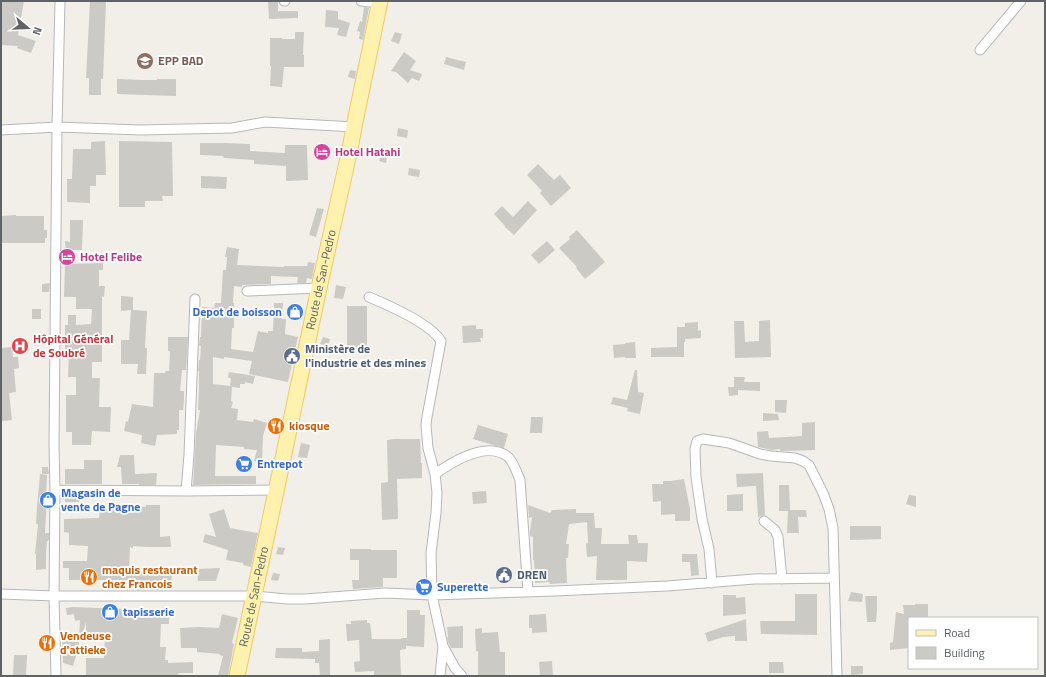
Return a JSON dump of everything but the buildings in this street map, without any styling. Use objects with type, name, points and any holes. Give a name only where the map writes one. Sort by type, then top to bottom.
[{"type":"main road","name":"Route de San-Pedro","points":[[237,676],[319,288],[347,164],[380,2]]},
{"type":"street","points":[[56,676],[54,596],[54,444],[57,127],[60,1]]},
{"type":"street","points":[[361,1],[380,2]]},
{"type":"street","points":[[980,50],[1021,1]]},
{"type":"street","points":[[1,130],[57,127],[140,130],[232,128],[265,122],[354,127]]},
{"type":"street","points":[[247,291],[319,288]]},
{"type":"street","points":[[369,296],[432,330],[441,341],[426,425],[428,448],[435,474],[437,493],[431,553],[432,594],[444,646],[455,668],[462,676]]},
{"type":"street","points":[[186,491],[189,455],[195,299]]},
{"type":"street","points":[[712,583],[709,549],[702,520],[696,477],[695,449],[697,441],[703,439],[728,443],[760,454],[795,458],[809,465],[823,493],[833,528],[837,676]]},
{"type":"street","points":[[435,474],[453,462],[470,454],[482,451],[496,451],[507,456],[515,467],[520,480],[528,591]]},
{"type":"street","points":[[55,490],[277,490]]},
{"type":"street","points":[[764,521],[775,530],[778,538],[782,579]]},
{"type":"street","points":[[1,594],[54,596],[254,596],[293,599],[385,593],[432,594],[659,587],[754,579],[834,578]]},
{"type":"street","points":[[440,676],[444,646]]},
{"type":"place","name":"EPP BAD","points":[[145,61]]},
{"type":"place","name":"Hotel Hatahi","points":[[322,152]]},
{"type":"place","name":"Hotel Felibe","points":[[67,257]]},
{"type":"place","name":"Depot de boisson","points":[[295,312]]},
{"type":"place","name":"Hôpital Général de Soubré","points":[[20,346]]},
{"type":"place","name":"Ministère de l'industrie et des mines","points":[[292,356]]},
{"type":"place","name":"kiosque","points":[[276,426]]},
{"type":"place","name":"Entrepot","points":[[244,464]]},
{"type":"place","name":"Magasin de vente de Pagne","points":[[48,500]]},
{"type":"place","name":"DREN","points":[[504,575]]},
{"type":"place","name":"maquis restaurant chez Francois","points":[[89,577]]},
{"type":"place","name":"Superette","points":[[424,587]]},
{"type":"place","name":"tapisserie","points":[[110,612]]},
{"type":"place","name":"Vendeuse d'attieke","points":[[47,643]]}]
